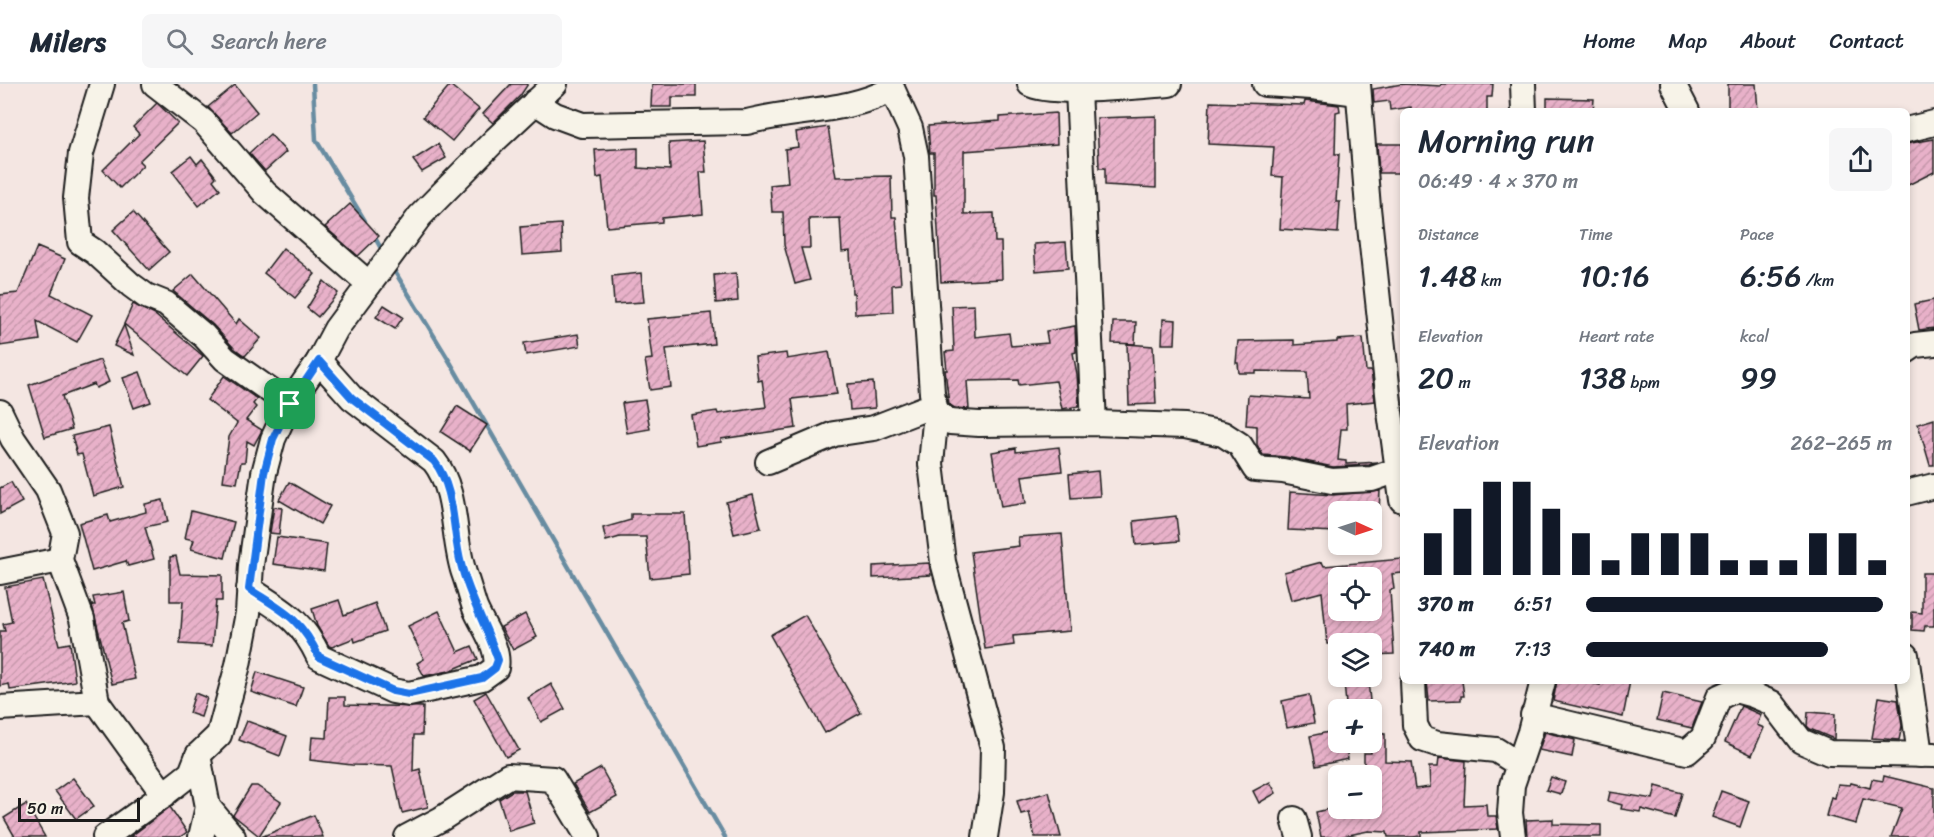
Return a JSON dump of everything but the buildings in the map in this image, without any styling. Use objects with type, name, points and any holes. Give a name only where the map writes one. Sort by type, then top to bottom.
[{"type":"street","points":[[102,84],[81,153],[76,198],[80,242],[95,252],[115,273],[146,296],[174,310],[225,359],[290,404]]},
{"type":"street","points":[[155,84],[204,122],[265,193],[369,284]]},
{"type":"street","points":[[105,837],[191,773],[198,755],[219,735],[238,665],[248,613],[264,473],[273,439],[290,404],[319,361],[336,329],[420,216],[555,84]]},
{"type":"street","points":[[1030,84],[1037,88],[1078,90],[1168,84]]},
{"type":"street","points":[[1265,84],[1358,88],[1390,412],[1400,486]]},
{"type":"street","points":[[1523,84],[1524,108]]},
{"type":"street","points":[[1672,84],[1685,108]]},
{"type":"street","points":[[535,102],[555,115],[582,125],[747,122],[874,99],[891,87],[910,128],[916,156],[932,393],[936,412],[931,464],[943,562],[993,748],[992,792],[986,837]]},
{"type":"street","points":[[1078,90],[1094,423]]},
{"type":"street","points":[[1910,129],[1934,123]]},
{"type":"street","points":[[1910,348],[1915,345],[1934,343]]},
{"type":"street","points":[[249,589],[293,617],[310,636],[319,657],[393,691],[409,694],[482,678],[495,668],[498,660],[476,609],[461,564],[448,492],[441,470],[434,461],[352,398],[319,361]]},
{"type":"street","points":[[768,462],[834,434],[874,428],[923,409],[936,412],[950,422],[1185,426],[1222,434],[1240,445],[1256,470],[1283,471],[1332,481],[1372,479],[1398,470]]},
{"type":"street","points":[[0,412],[13,439],[48,490],[65,533],[60,560],[82,620],[97,702],[164,795]]},
{"type":"street","points":[[1910,492],[1934,486]]},
{"type":"street","points":[[0,572],[60,560]]},
{"type":"street","points":[[1533,715],[1687,752],[1703,738],[1719,697],[1735,690],[1772,703],[1801,741],[1829,753],[1927,755],[1910,674]]},
{"type":"street","points":[[1413,684],[1415,725],[1422,739],[1437,744],[1496,750],[1518,764]]},
{"type":"street","points":[[1513,837],[1510,813],[1512,786],[1530,732],[1541,684]]},
{"type":"street","points":[[0,708],[97,702]]},
{"type":"street","points":[[198,755],[208,807],[201,837]]},
{"type":"street","points":[[407,837],[441,819],[508,776],[553,779],[588,837]]},
{"type":"street","points":[[208,807],[233,837]]},
{"type":"waterway","points":[[313,84],[316,140],[365,221]]},
{"type":"waterway","points":[[374,236],[383,252]]},
{"type":"waterway","points":[[392,267],[450,362],[725,837]]},
{"type":"route","points":[[319,361],[352,398],[434,461],[441,470],[448,492],[461,564],[476,609],[498,660],[495,668],[482,678],[409,694],[393,691],[319,657],[310,636],[293,617],[249,589],[264,473],[273,439],[290,404],[319,361]]}]
